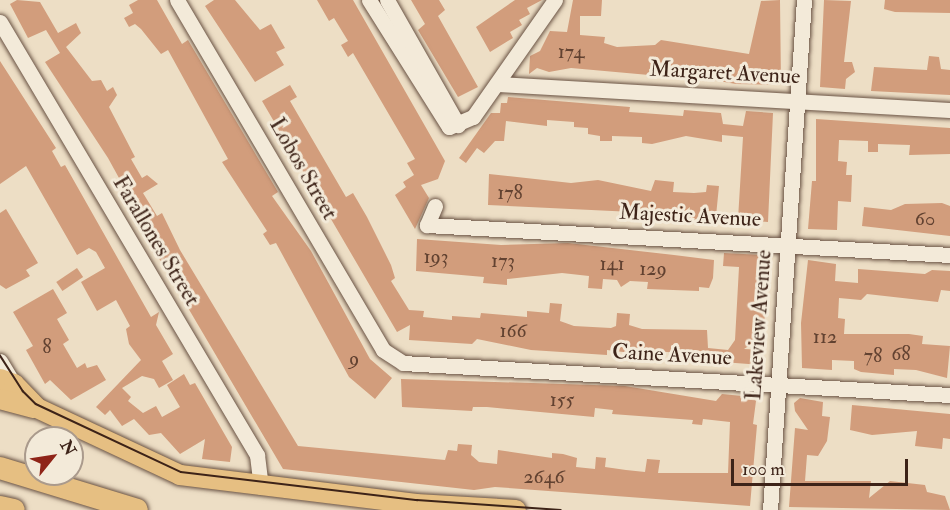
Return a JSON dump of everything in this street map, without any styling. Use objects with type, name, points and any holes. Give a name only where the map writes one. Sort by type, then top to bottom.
[{"type":"highway","points":[[0,468],[137,510]]},
{"type":"highway","points":[[0,507],[14,510]]},
{"type":"main road","points":[[5,384],[37,408],[167,471],[261,487],[416,504],[516,510]]},
{"type":"main road","points":[[0,399],[37,408]]},
{"type":"street","name":"Lobos Street","points":[[177,0],[383,350],[394,357]]},
{"type":"street","points":[[369,0],[442,123],[458,125],[473,117],[555,0]]},
{"type":"street","points":[[387,0],[458,125]]},
{"type":"street","name":"Lakeview Avenue","points":[[770,510],[804,0]]},
{"type":"street","name":"Farallones Street","points":[[0,22],[257,455],[261,487]]},
{"type":"street","name":"Margaret Avenue","points":[[496,84],[950,110]]},
{"type":"street","name":"Majestic Avenue","points":[[435,206],[427,225],[950,255]]},
{"type":"street","name":"Caine Avenue","points":[[394,357],[403,363],[950,395]]},
{"type":"street","points":[[0,361],[5,384]]},
{"type":"building","points":[[17,0],[40,2],[58,33],[76,23],[81,33],[66,47],[92,81],[101,80],[107,91],[113,87],[117,95],[109,107],[135,157],[131,159],[142,178],[147,175],[158,184],[143,193],[157,216],[162,213],[180,250],[298,446],[445,460],[448,450],[457,451],[458,444],[472,445],[471,455],[479,462],[497,464],[498,450],[552,458],[552,453],[563,454],[577,458],[576,467],[595,469],[596,457],[606,458],[605,467],[626,470],[645,472],[647,459],[660,460],[658,473],[728,473],[730,422],[703,419],[702,425],[692,424],[693,420],[612,414],[613,410],[595,408],[594,417],[487,407],[473,407],[472,411],[402,407],[401,379],[625,386],[716,401],[722,394],[752,397],[756,401],[753,424],[757,425],[750,506],[495,487],[474,490],[283,469],[118,189],[119,178],[108,158],[45,62],[60,53],[46,30],[28,38],[10,4]]},
{"type":"building","points":[[138,0],[157,0],[182,44],[188,40],[278,192],[272,196],[311,251],[370,359],[392,378],[375,399],[349,377],[276,243],[270,245],[263,234],[267,231],[222,162],[228,159],[168,50],[161,54],[141,29],[135,24],[129,27],[124,18],[133,13],[129,5]]},
{"type":"building","points":[[214,0],[235,0],[260,30],[271,24],[285,48],[276,52],[284,65],[255,82],[205,6]]},
{"type":"building","points":[[317,0],[353,0],[445,161],[438,179],[421,185],[429,198],[415,229],[395,195],[406,187],[403,182],[414,175],[407,163],[415,159],[353,53],[348,57],[341,45],[348,41],[334,18],[329,21]]},
{"type":"building","points":[[411,0],[439,0],[445,10],[438,16],[478,87],[458,97],[418,30],[425,24]]},
{"type":"building","points":[[515,0],[542,0],[527,8],[530,14],[519,20],[522,25],[510,32],[513,38],[490,52],[476,27]]},
{"type":"building","points":[[573,0],[602,0],[601,16],[580,16],[580,35],[605,37],[604,43],[617,47],[655,45],[661,40],[749,54],[761,1],[780,0],[781,85],[736,84],[713,80],[713,73],[649,69],[649,75],[571,68],[549,72],[537,68],[529,74],[530,56],[540,51],[550,31],[567,32]]},
{"type":"building","points":[[824,0],[851,1],[844,62],[852,62],[855,72],[846,79],[845,89],[820,87]]},
{"type":"building","points":[[885,0],[950,0],[950,13],[895,12],[884,9]]},
{"type":"building","points":[[929,56],[939,57],[941,69],[950,70],[950,95],[871,91],[874,67],[927,70]]},
{"type":"building","points":[[0,61],[56,148],[52,151],[61,167],[65,165],[151,317],[159,312],[156,325],[173,354],[162,361],[173,380],[159,388],[154,379],[142,376],[122,388],[131,397],[128,401],[143,413],[156,406],[162,417],[180,407],[167,385],[184,374],[190,385],[195,383],[232,447],[230,462],[202,459],[205,439],[180,454],[161,433],[149,435],[134,419],[122,426],[110,410],[105,415],[96,407],[141,360],[129,344],[126,329],[130,326],[116,300],[97,311],[81,282],[105,268],[96,252],[89,248],[77,255],[26,166],[0,184]]},
{"type":"building","points":[[290,85],[297,97],[290,101],[346,197],[353,193],[367,217],[391,265],[395,278],[391,281],[409,310],[424,311],[423,317],[452,320],[452,316],[480,318],[481,313],[527,317],[527,311],[549,313],[550,303],[562,304],[560,321],[574,326],[611,328],[616,326],[617,313],[630,314],[629,325],[642,329],[707,330],[708,348],[728,350],[735,340],[739,267],[723,266],[724,253],[763,255],[765,335],[744,349],[763,350],[762,365],[682,359],[678,353],[656,351],[648,355],[607,350],[607,355],[531,350],[477,339],[472,344],[409,340],[410,325],[397,332],[262,101]]},
{"type":"building","points":[[508,97],[630,107],[629,112],[683,116],[684,110],[721,113],[723,124],[743,126],[746,111],[773,113],[768,222],[738,219],[743,137],[722,135],[722,142],[686,136],[652,144],[642,143],[642,137],[612,136],[612,141],[600,141],[600,136],[588,134],[588,128],[574,127],[574,122],[547,120],[547,126],[506,121],[504,141],[495,141],[484,153],[477,148],[466,163],[459,158],[491,113],[500,113],[501,103],[507,103]]},
{"type":"building","points":[[816,119],[950,128],[950,154],[909,155],[910,145],[878,144],[878,152],[868,152],[868,141],[839,140],[838,161],[847,162],[846,175],[852,175],[851,202],[838,201],[837,230],[808,229],[812,181],[816,181]]},
{"type":"building","points":[[489,174],[571,183],[598,180],[651,191],[655,180],[674,182],[673,192],[706,192],[707,185],[719,186],[716,216],[703,214],[688,225],[690,207],[674,220],[633,212],[488,205]]},
{"type":"building","points":[[942,203],[950,206],[950,236],[862,226],[864,207],[891,210],[905,204]]},
{"type":"building","points":[[6,209],[38,263],[26,270],[30,276],[6,289],[0,285],[0,213]]},
{"type":"building","points":[[417,239],[501,245],[568,243],[714,260],[713,278],[709,288],[699,287],[699,291],[647,289],[648,282],[630,281],[621,287],[617,280],[603,279],[602,289],[588,288],[589,276],[562,273],[507,279],[507,285],[483,283],[484,277],[416,271]]},
{"type":"building","points":[[808,260],[836,264],[835,281],[858,283],[858,269],[925,274],[932,270],[950,271],[950,291],[941,290],[938,302],[867,294],[861,300],[839,298],[838,318],[845,319],[844,334],[909,334],[923,336],[922,344],[950,346],[947,378],[916,370],[894,369],[894,375],[861,372],[854,369],[854,361],[832,360],[832,370],[802,368],[801,323]]},
{"type":"building","points":[[77,268],[83,277],[62,291],[56,282]]},
{"type":"building","points":[[53,289],[67,313],[57,319],[69,340],[63,344],[77,368],[85,363],[87,368],[97,365],[106,380],[71,400],[50,380],[45,384],[26,350],[33,346],[13,312]]},
{"type":"building","points":[[800,398],[823,402],[822,416],[830,417],[827,441],[818,456],[807,455],[805,481],[871,481],[869,498],[890,481],[925,485],[927,492],[945,496],[950,510],[789,507],[795,428],[808,430],[795,411],[794,403]]},
{"type":"building","points":[[852,405],[950,414],[950,439],[943,438],[942,449],[915,446],[917,431],[872,435],[850,430]]},
{"type":"tram line","points":[[0,355],[23,391],[36,404],[181,472],[417,500],[561,510]]}]
